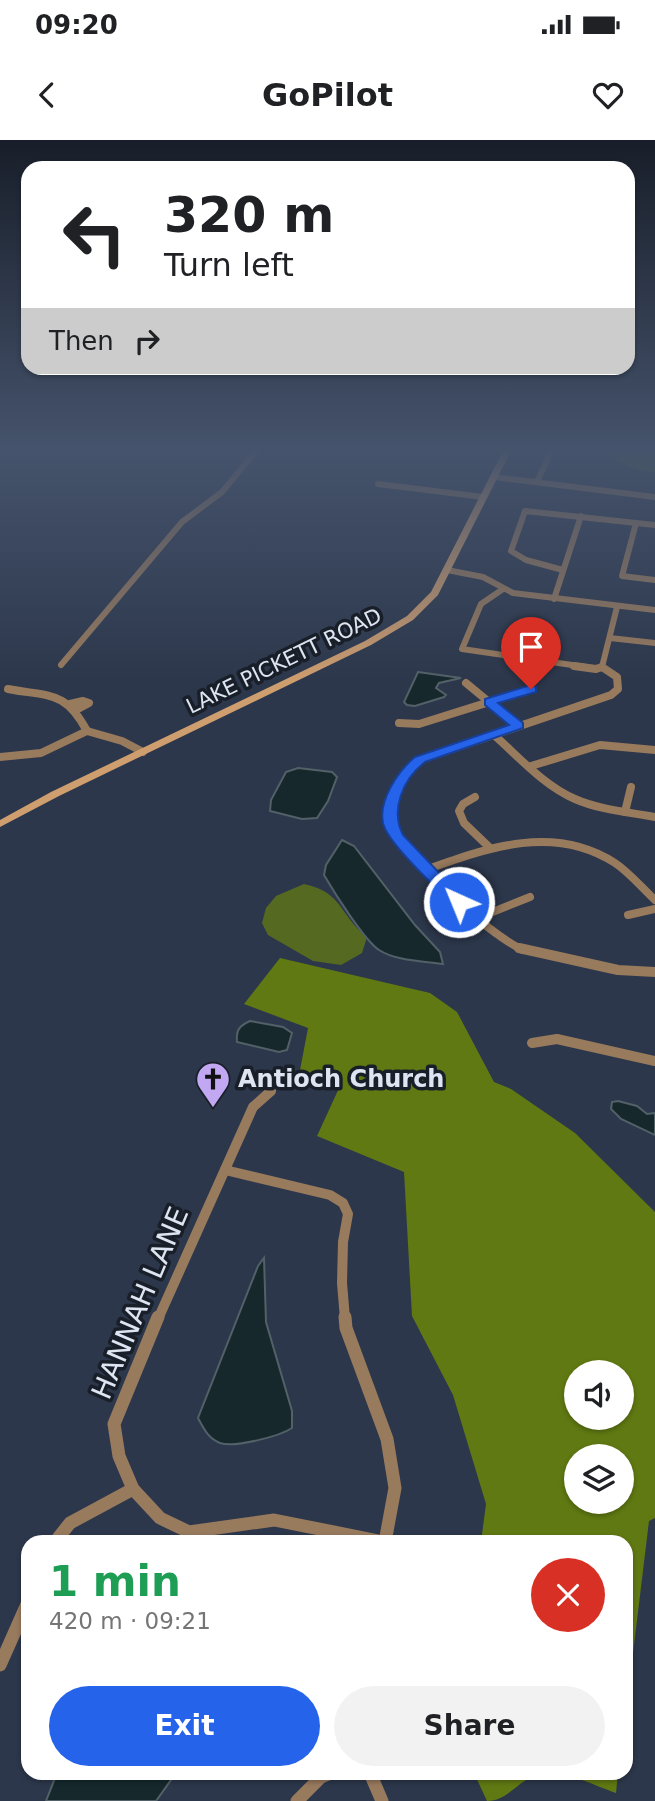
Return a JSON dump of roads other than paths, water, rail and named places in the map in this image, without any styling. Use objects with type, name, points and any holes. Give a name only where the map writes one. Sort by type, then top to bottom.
[{"type":"main road","name":"LAKE PICKETT ROAD","points":[[0,824],[396,628],[431,598],[468,529]]},
{"type":"street","points":[[61,665],[177,529]]},
{"type":"street","points":[[519,529],[511,551],[526,560],[563,570]]},
{"type":"street","points":[[554,599],[577,529]]},
{"type":"street","points":[[635,529],[622,576],[655,580]]},
{"type":"street","points":[[447,570],[483,577],[503,589],[554,599],[655,610]]},
{"type":"street","points":[[503,589],[481,604],[462,649],[596,669],[603,667]]},
{"type":"street","points":[[603,667],[617,607]]},
{"type":"street","points":[[531,659],[544,628]]},
{"type":"street","points":[[610,638],[655,643]]},
{"type":"street","points":[[603,667],[617,677],[618,689],[611,695],[420,760],[402,778],[392,800],[389,822],[397,838],[493,935],[517,948],[615,969],[655,972]]},
{"type":"street","points":[[466,683],[518,726]]},
{"type":"street","points":[[8,689],[60,699],[73,707],[87,731]]},
{"type":"street","points":[[399,723],[419,724],[531,689]]},
{"type":"street","points":[[0,757],[41,753],[87,731],[122,741],[143,752]]},
{"type":"street","points":[[493,734],[556,789],[573,799],[655,817]]},
{"type":"street","points":[[531,766],[600,745],[655,750]]},
{"type":"street","points":[[625,812],[631,787]]},
{"type":"street","points":[[475,797],[463,804],[459,811],[464,823],[489,847]]},
{"type":"street","points":[[428,869],[489,847],[535,839],[569,844],[591,851],[616,864],[655,901]]},
{"type":"street","points":[[475,919],[530,897]]},
{"type":"street","points":[[628,915],[655,909]]},
{"type":"street","points":[[532,1043],[557,1039],[655,1061]]},
{"type":"street","name":"HANNAH LANE","points":[[271,1091],[253,1107],[128,1385],[114,1424],[119,1456],[132,1489],[160,1518],[188,1532],[274,1520],[349,1535]]},
{"type":"street","points":[[225,1170],[330,1195],[344,1203],[348,1214],[343,1242],[342,1283],[346,1328],[387,1439],[395,1488],[385,1535]]},
{"type":"street","points":[[60,1535],[70,1522],[132,1489]]},
{"type":"street","points":[[0,1665],[21,1618]]},
{"type":"street","points":[[297,1801],[318,1780]]},
{"type":"street","points":[[373,1780],[383,1801]]},
{"type":"place","name":"Antioch Church","points":[[213,1109]]}]
